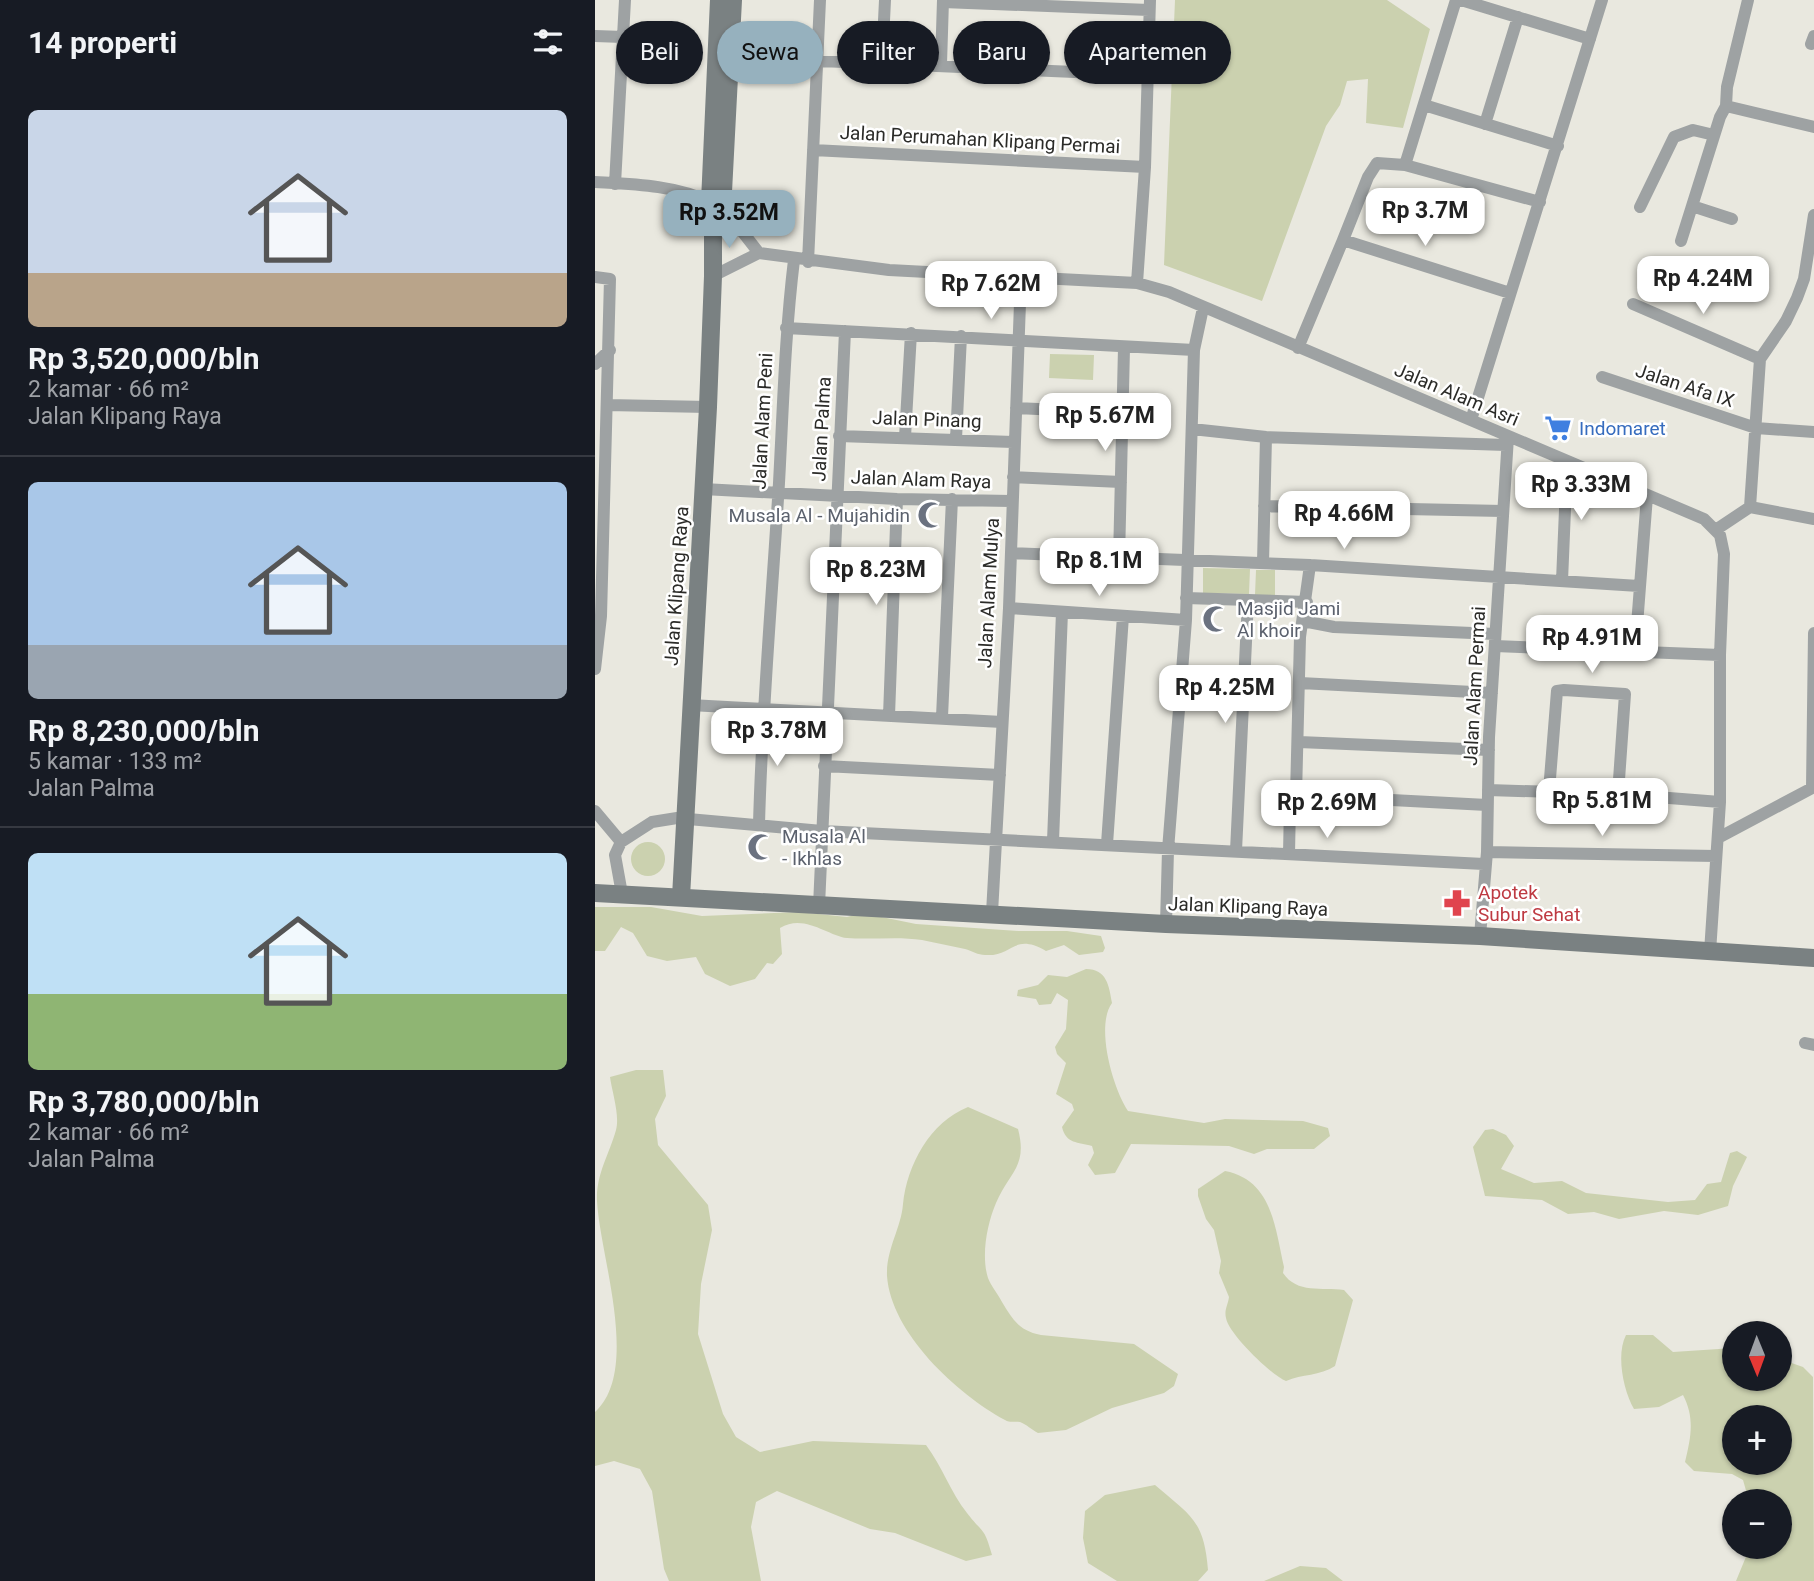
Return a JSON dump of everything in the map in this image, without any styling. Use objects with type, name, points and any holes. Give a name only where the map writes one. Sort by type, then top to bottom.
[{"type":"main road","points":[[726,3],[727,21]]},
{"type":"main road","points":[[715,212],[726,3]]},
{"type":"main road","points":[[715,212],[727,84]]},
{"type":"main road","name":"Jalan Klipang Raya","points":[[681,897],[683,818],[708,407],[715,212]]},
{"type":"main road","name":"Jalan Klipang Raya","points":[[595,893],[1166,924],[1480,936],[1814,958]]},
{"type":"street","points":[[624,21],[625,0]]},
{"type":"street","points":[[819,21],[820,0]]},
{"type":"street","points":[[884,21],[885,0]]},
{"type":"street","points":[[1405,165],[1458,0],[1590,39]]},
{"type":"street","points":[[1471,420],[1602,0]]},
{"type":"street","points":[[1681,241],[1726,105],[1748,0]]},
{"type":"street","points":[[1064,71],[941,64],[943,1],[1150,5]]},
{"type":"street","points":[[1485,124],[1518,17]]},
{"type":"street","points":[[595,36],[616,37]]},
{"type":"street","points":[[615,184],[620,84]]},
{"type":"street","points":[[808,262],[816,84]]},
{"type":"street","points":[[1137,283],[1145,167],[1145,84]]},
{"type":"street","points":[[1424,105],[1558,146]]},
{"type":"street","points":[[1726,105],[1814,127]]},
{"type":"street","points":[[1640,206],[1674,137],[1693,130],[1714,135]]},
{"type":"street","name":"Jalan Perumahan Klipang Permai","points":[[813,150],[1145,167]]},
{"type":"street","points":[[1299,348],[1360,195],[1377,163],[1405,165],[1540,202]]},
{"type":"street","points":[[595,182],[682,194],[715,212],[759,253],[713,276]]},
{"type":"street","points":[[1692,206],[1732,219]]},
{"type":"street","points":[[1750,507],[1760,359],[1786,321],[1797,298],[1804,279],[1814,215]]},
{"type":"street","points":[[1343,240],[1510,293]]},
{"type":"street","name":"Jalan Alam Asri","points":[[759,253],[808,262],[889,270],[1137,283],[1169,292],[1471,420],[1507,441],[1567,462],[1704,519],[1717,530]]},
{"type":"street","name":"Jalan Alam Peni","points":[[759,824],[762,710],[779,491],[786,328],[794,260]]},
{"type":"street","name":"Jalan Alam Mulya","points":[[992,913],[1009,608],[1021,275]]},
{"type":"street","points":[[595,277],[610,279],[610,350],[599,487],[601,616],[596,660]]},
{"type":"street","points":[[1633,304],[1760,359]]},
{"type":"street","points":[[1166,924],[1168,850],[1186,620],[1194,350],[1202,308]]},
{"type":"street","points":[[786,328],[1013,338],[1019,342],[1194,350]]},
{"type":"street","name":"Jalan Palma","points":[[819,906],[845,331]]},
{"type":"street","points":[[905,437],[911,333]]},
{"type":"street","points":[[956,439],[961,336]]},
{"type":"street","points":[[1119,559],[1124,348]]},
{"type":"street","points":[[595,364],[610,350]]},
{"type":"street","name":"Jalan Afa IX","points":[[1602,377],[1756,428],[1814,432]]},
{"type":"street","points":[[607,405],[708,407]]},
{"type":"street","points":[[1016,408],[1123,413]]},
{"type":"street","points":[[1192,429],[1266,437],[1507,441]]},
{"type":"street","name":"Jalan Pinang","points":[[839,436],[1013,442]]},
{"type":"street","points":[[1263,564],[1266,437]]},
{"type":"street","name":"Jalan Alam Permai","points":[[1480,936],[1507,441]]},
{"type":"street","points":[[1562,582],[1567,462]]},
{"type":"street","points":[[1013,477],[1121,482]]},
{"type":"street","name":"Jalan Alam Raya","points":[[703,489],[897,499],[1011,501]]},
{"type":"street","points":[[1635,651],[1647,496]]},
{"type":"street","points":[[889,716],[897,499]]},
{"type":"street","points":[[942,717],[952,499]]},
{"type":"street","points":[[1264,506],[1503,511]]},
{"type":"street","points":[[1710,952],[1720,802],[1720,655],[1724,554],[1717,530],[1750,507],[1814,519]]},
{"type":"street","points":[[1011,553],[1310,565],[1639,586]]},
{"type":"street","points":[[1289,854],[1290,804],[1296,795],[1303,621],[1310,565]]},
{"type":"street","points":[[1187,598],[1307,602]]},
{"type":"street","points":[[1236,851],[1248,600]]},
{"type":"street","points":[[1009,608],[1186,620]]},
{"type":"street","points":[[1052,841],[1062,612]]},
{"type":"street","points":[[1107,844],[1123,616]]},
{"type":"street","points":[[1303,621],[1333,627],[1635,651],[1720,655]]},
{"type":"street","points":[[1717,838],[1813,788],[1814,633]]},
{"type":"street","points":[[1300,683],[1492,693]]},
{"type":"street","points":[[1549,791],[1557,691],[1564,690],[1625,694],[1618,794]]},
{"type":"street","points":[[690,705],[942,717],[1002,723]]},
{"type":"street","points":[[1299,742],[1489,750]]},
{"type":"street","points":[[824,766],[1000,775]]},
{"type":"street","points":[[1488,790],[1618,794],[1720,802]]},
{"type":"street","points":[[1296,795],[1487,805]]},
{"type":"street","points":[[595,811],[621,842]]},
{"type":"street","points":[[622,894],[615,855],[621,842],[652,822],[683,818],[823,831],[1107,844],[1168,850],[1485,858],[1716,856]]},
{"type":"green space","points":[[1175,0],[1387,0],[1430,29],[1403,128],[1366,123],[1368,79],[1347,81],[1340,105],[1326,126],[1262,301],[1164,265],[1172,84],[1231,84],[1231,21],[1174,21]]},
{"type":"green space","points":[[1050,354],[1094,355],[1093,380],[1049,378]]},
{"type":"green space","points":[[1203,568],[1250,569],[1249,594],[1203,593]]},
{"type":"green space","points":[[1256,570],[1275,570],[1275,595],[1255,595]]},
{"type":"green space","points":[[648,842],[660,847],[665,859],[660,871],[648,876],[636,871],[631,859],[636,847]]},
{"type":"green space","points":[[595,907],[651,907],[702,916],[799,912],[847,917],[862,913],[916,924],[1018,931],[1067,931],[1101,936],[1105,948],[1103,952],[1079,955],[1064,945],[1046,951],[1020,944],[1002,953],[982,955],[922,940],[847,938],[798,923],[780,928],[782,954],[773,964],[767,963],[755,979],[730,986],[705,974],[696,957],[667,961],[647,956],[633,933],[621,927],[605,951],[595,951]]},
{"type":"green space","points":[[1086,969],[1099,972],[1108,985],[1112,1003],[1105,1026],[1108,1057],[1117,1088],[1128,1111],[1204,1123],[1225,1119],[1303,1121],[1328,1128],[1330,1136],[1314,1149],[1267,1149],[1254,1154],[1229,1146],[1131,1144],[1115,1173],[1095,1175],[1088,1165],[1094,1153],[1092,1146],[1066,1137],[1062,1127],[1074,1110],[1072,1104],[1056,1094],[1066,1063],[1057,1054],[1055,1047],[1066,1029],[1068,1000],[1057,993],[1051,1004],[1039,1005],[1036,999],[1017,996],[1018,990],[1038,985],[1048,975],[1067,977]]},
{"type":"green space","points":[[636,1070],[663,1070],[666,1096],[655,1119],[658,1145],[708,1205],[712,1230],[701,1284],[698,1334],[723,1414],[736,1437],[760,1452],[813,1441],[926,1445],[961,1505],[985,1535],[992,1555],[966,1561],[895,1533],[870,1529],[777,1491],[756,1502],[751,1527],[761,1581],[669,1581],[664,1569],[652,1491],[640,1469],[614,1461],[595,1466],[595,1412],[608,1393],[615,1369],[617,1342],[597,1191],[617,1124],[610,1077]]},
{"type":"green space","points":[[968,1107],[1018,1129],[1021,1152],[1019,1161],[993,1211],[985,1250],[988,1278],[1013,1319],[1027,1331],[1041,1335],[1134,1344],[1178,1374],[1174,1386],[1164,1393],[1112,1408],[1066,1430],[1038,1433],[1020,1422],[1005,1420],[967,1395],[929,1360],[913,1340],[891,1297],[887,1276],[905,1189],[915,1160],[932,1134],[954,1114]]},
{"type":"green space","points":[[1493,1129],[1506,1135],[1514,1146],[1501,1169],[1534,1183],[1562,1181],[1586,1193],[1668,1202],[1695,1200],[1707,1184],[1721,1182],[1730,1153],[1737,1151],[1747,1157],[1733,1186],[1728,1206],[1698,1215],[1664,1211],[1619,1219],[1594,1212],[1568,1214],[1542,1200],[1485,1196],[1473,1147],[1485,1130]]},
{"type":"green space","points":[[1225,1171],[1241,1176],[1253,1184],[1262,1195],[1274,1221],[1283,1273],[1289,1280],[1303,1287],[1344,1290],[1353,1300],[1335,1366],[1286,1381],[1251,1353],[1229,1325],[1225,1312],[1229,1297],[1219,1273],[1221,1261],[1214,1230],[1206,1219],[1198,1196],[1198,1189]]},
{"type":"green space","points":[[1626,1335],[1653,1335],[1673,1352],[1722,1349],[1722,1391],[1792,1391],[1792,1363],[1803,1367],[1813,1377],[1814,1581],[1736,1581],[1745,1559],[1792,1559],[1792,1489],[1746,1489],[1743,1480],[1734,1475],[1792,1475],[1792,1405],[1722,1405],[1722,1473],[1694,1471],[1685,1462],[1691,1428],[1683,1395],[1659,1407],[1634,1409],[1622,1372],[1621,1352]]},
{"type":"green space","points":[[1155,1485],[1187,1512],[1199,1529],[1208,1570],[1198,1581],[1117,1581],[1088,1563],[1083,1538],[1085,1511],[1105,1495]]},
{"type":"green space","points":[[1300,1566],[1326,1568],[1343,1581],[1264,1581]]},
{"type":"place","name":"Indomaret","points":[[1558,428]]},
{"type":"place","name":"Musala Al - Mujahidin","points":[[931,515]]},
{"type":"place","name":"Masjid Jami Al khoir","points":[[1216,619]]},
{"type":"place","name":"Musala Al - Ikhlas","points":[[761,847]]},
{"type":"place","name":"Apotek Subur Sehat","points":[[1457,903]]}]
